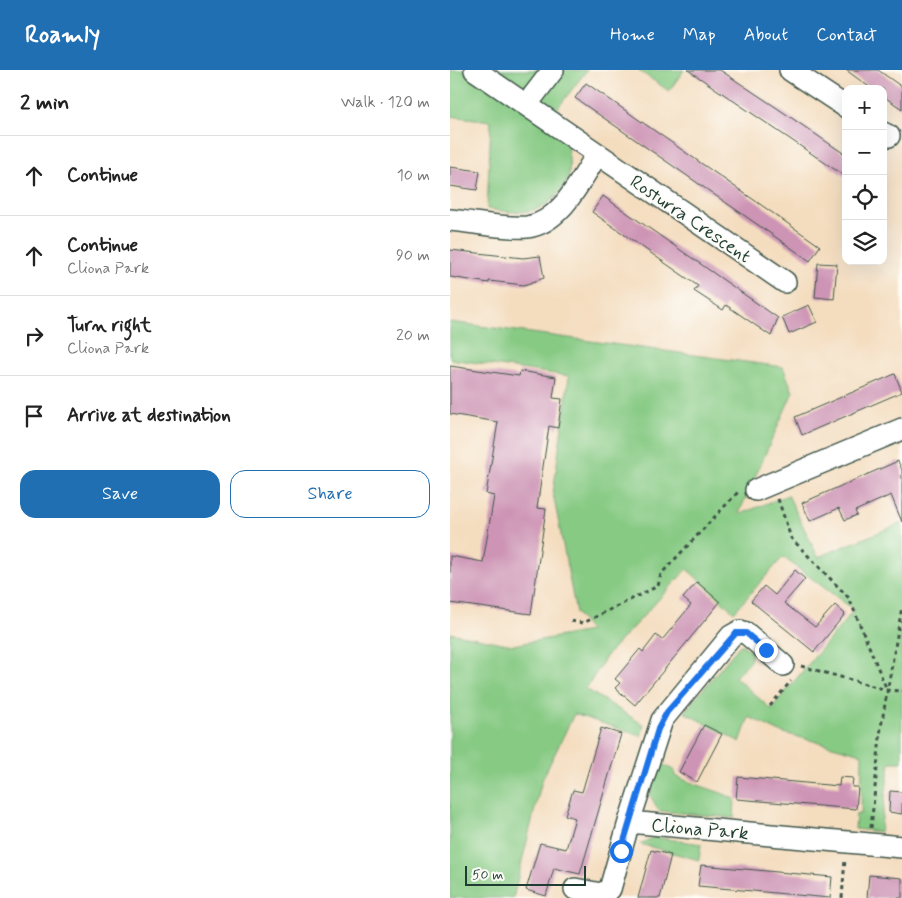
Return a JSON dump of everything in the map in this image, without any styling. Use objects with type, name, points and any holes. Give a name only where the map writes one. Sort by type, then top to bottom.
[{"type":"street","name":"Rosturra Crescent","points":[[475,70],[785,282]]},
{"type":"street","points":[[526,104],[553,70]]},
{"type":"street","points":[[790,70],[842,104]]},
{"type":"street","points":[[450,220],[526,227],[536,224],[554,214],[562,206],[598,155]]},
{"type":"street","points":[[751,488],[902,429]]},
{"type":"street","name":"Cliona Park","points":[[793,666],[746,633],[740,632],[731,636],[662,720],[629,822],[902,847]]},
{"type":"street","points":[[575,889],[601,894],[610,889],[629,822]]},
{"type":"path","points":[[571,621],[583,623],[658,586],[661,574],[751,488]]},
{"type":"path","points":[[784,494],[778,497],[792,538],[849,598],[887,690]]},
{"type":"path","points":[[870,843],[880,727],[902,607]]},
{"type":"path","points":[[770,706],[793,666]]},
{"type":"path","points":[[887,690],[902,691]]},
{"type":"path","points":[[842,898],[847,842]]},
{"type":"green space","points":[[450,70],[587,70],[557,109],[568,150],[569,174],[568,180],[558,194],[542,207],[525,212],[487,209],[491,121],[450,116]]},
{"type":"green space","points":[[638,70],[684,70],[669,91]]},
{"type":"green space","points":[[450,322],[783,367],[793,392],[738,515],[788,495],[818,557],[902,523],[902,762],[890,762],[880,832],[855,829],[856,814],[861,814],[862,754],[780,732],[749,717],[740,742],[684,712],[740,645],[743,645],[752,652],[750,661],[735,677],[771,709],[854,610],[783,557],[734,612],[687,569],[607,655],[586,689],[644,725],[641,736],[574,714],[542,780],[513,898],[450,898],[450,633],[513,645],[590,631],[576,613],[553,493],[569,376],[450,359]]},
{"type":"green space","points":[[660,763],[675,771],[674,775],[682,779],[735,799],[734,818],[659,811],[650,795]]},
{"type":"green space","points":[[654,837],[701,844],[699,860],[640,844]]},
{"type":"building","points":[[688,70],[720,70],[777,108],[842,152],[842,174]]},
{"type":"building","points":[[846,70],[878,70],[902,87],[902,109],[887,99],[887,85],[867,85]]},
{"type":"building","points":[[586,83],[820,246],[810,261],[575,98]]},
{"type":"building","points":[[450,167],[480,171],[477,190],[450,186]]},
{"type":"building","points":[[603,196],[778,318],[771,336],[726,305],[723,310],[694,291],[698,286],[592,212]]},
{"type":"building","points":[[450,250],[523,258],[540,256],[544,278],[524,285],[489,281],[489,283],[450,277]]},
{"type":"building","points":[[818,263],[837,264],[834,299],[815,297]]},
{"type":"building","points":[[809,305],[817,322],[789,334],[782,317]]},
{"type":"building","points":[[450,366],[519,376],[520,371],[556,377],[553,398],[562,399],[558,428],[549,426],[537,508],[546,509],[531,614],[450,603],[450,556],[483,562],[494,496],[486,494],[498,422],[450,414]]},
{"type":"building","points":[[895,374],[902,392],[802,435],[795,417]]},
{"type":"building","points":[[898,461],[902,470],[902,522],[891,495],[855,511],[857,515],[845,520],[839,508],[810,521],[802,503]]},
{"type":"building","points":[[795,570],[805,579],[784,603],[815,627],[835,605],[845,614],[814,652],[751,601],[764,586],[775,595]]},
{"type":"building","points":[[697,582],[720,602],[635,705],[615,688],[620,683],[615,679],[640,649],[643,652],[656,635],[662,640],[691,605],[683,598]]},
{"type":"building","points":[[704,725],[722,734],[697,782],[679,772]]},
{"type":"building","points":[[601,728],[621,734],[580,874],[554,868],[546,896],[526,890],[540,843],[566,849],[575,818],[565,815],[573,790],[582,792]]},
{"type":"building","points":[[738,777],[839,786],[840,777],[853,778],[852,787],[858,787],[856,809],[736,799]]},
{"type":"building","points":[[890,791],[902,792],[902,814],[889,812]]},
{"type":"building","points":[[651,850],[671,855],[660,898],[638,898]]},
{"type":"building","points":[[701,865],[832,877],[830,898],[698,886]]},
{"type":"building","points":[[869,875],[902,878],[902,898],[867,898]]},
{"type":"route","points":[[621,851],[658,729],[667,712],[731,636],[740,632],[746,633],[766,650]]}]
